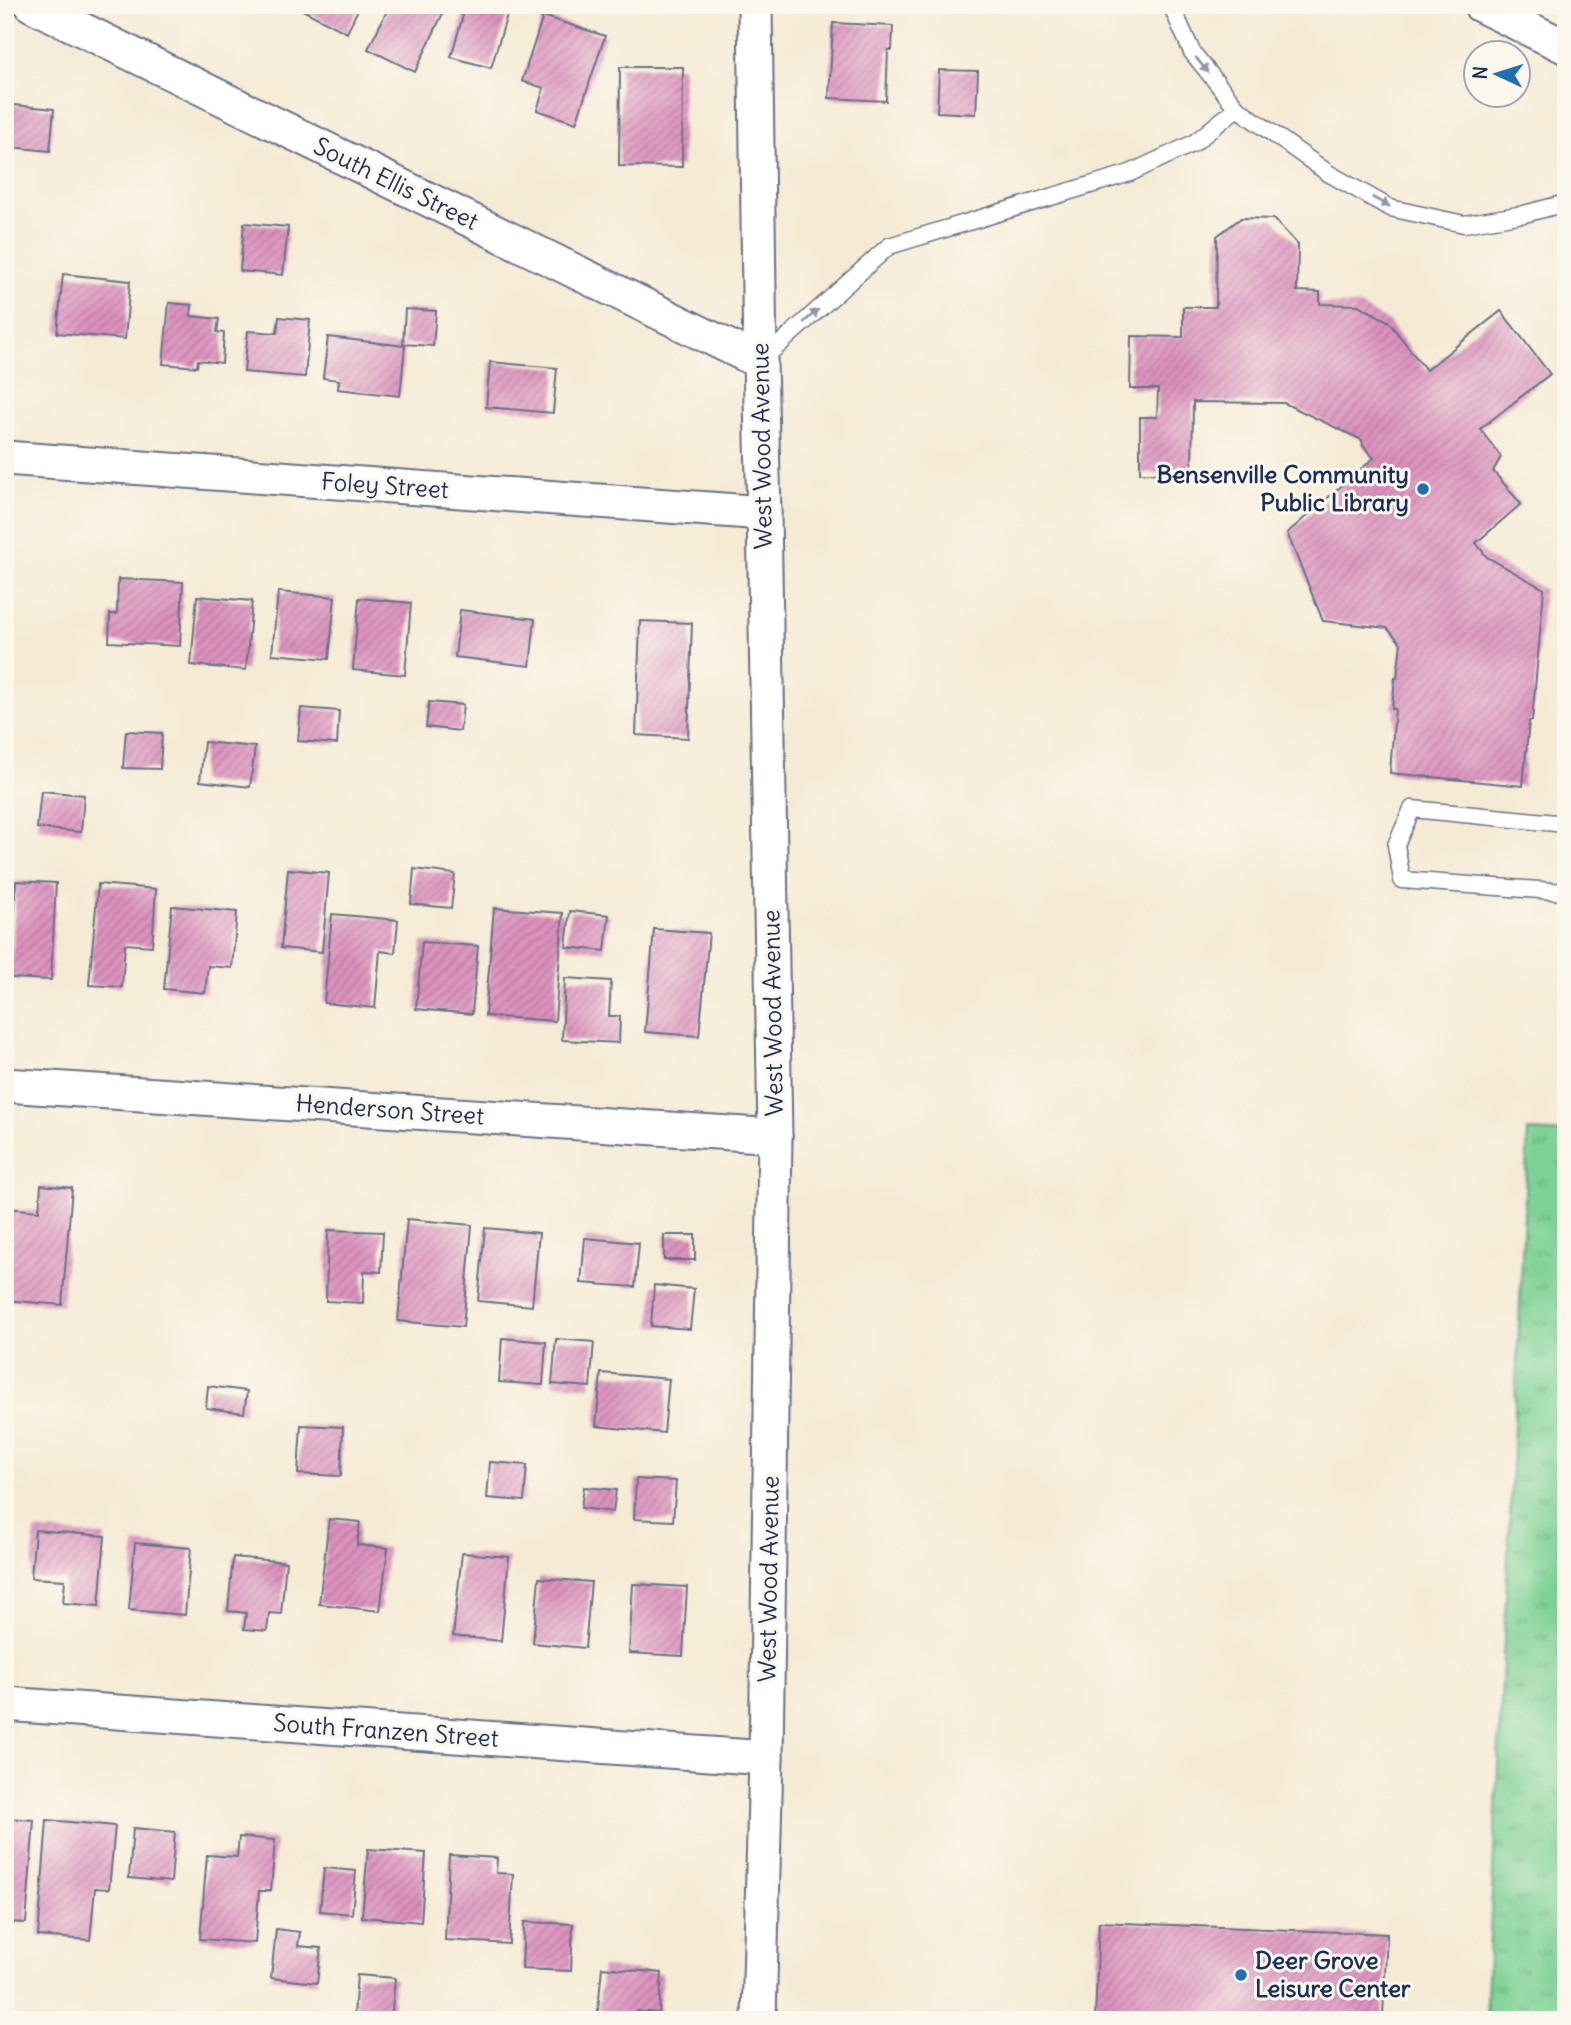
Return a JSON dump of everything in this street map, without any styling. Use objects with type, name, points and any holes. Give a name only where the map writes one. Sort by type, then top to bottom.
[{"type":"street","name":"South Ellis Street","points":[[32,5],[760,362]]},
{"type":"street","name":"West Wood Avenue","points":[[755,5],[775,1136],[766,1758],[759,2020]]},
{"type":"street","points":[[1480,5],[1566,47]]},
{"type":"street","name":"Foley Street","points":[[5,458],[765,513]]},
{"type":"street","name":"Henderson Street","points":[[5,1085],[775,1136]]},
{"type":"street","name":"South Franzen Street","points":[[5,1704],[766,1758]]},
{"type":"lane","points":[[1171,5],[1192,52],[1237,108],[1328,173],[1390,208],[1464,224],[1524,214],[1566,202]]},
{"type":"lane","points":[[760,362],[889,246],[1130,173],[1194,143],[1237,108]]},
{"type":"lane","points":[[1566,824],[1412,809],[1396,845],[1402,880],[1566,892]]},
{"type":"green space","points":[[1528,1131],[1566,1133],[1566,2020],[1486,2020]]},
{"type":"building","points":[[293,5],[360,5],[347,33]]},
{"type":"building","points":[[390,5],[438,5],[445,9],[415,72],[368,49]]},
{"type":"building","points":[[466,5],[510,5],[491,68],[451,57]]},
{"type":"building","points":[[543,16],[605,36],[576,123],[537,110],[544,88],[522,81]]},
{"type":"building","points":[[833,23],[893,26],[892,50],[888,50],[886,101],[829,98]]},
{"type":"building","points":[[620,67],[683,67],[682,167],[619,166]]},
{"type":"building","points":[[939,70],[978,71],[976,114],[937,112]]},
{"type":"building","points":[[13,105],[54,109],[50,151],[10,147]]},
{"type":"building","name":"Bensenville Community Public Library","points":[[1241,218],[1274,219],[1298,245],[1297,291],[1320,292],[1320,304],[1358,305],[1388,321],[1426,370],[1501,311],[1550,374],[1480,429],[1501,457],[1493,471],[1521,504],[1476,543],[1487,557],[1544,589],[1523,786],[1390,773],[1395,709],[1392,709],[1401,643],[1387,628],[1323,621],[1287,533],[1374,458],[1363,446],[1362,440],[1284,403],[1193,402],[1192,470],[1176,471],[1176,474],[1140,473],[1140,417],[1157,417],[1158,389],[1130,389],[1131,336],[1183,337],[1183,307],[1216,307],[1217,236]]},
{"type":"building","points":[[244,223],[288,227],[283,275],[240,271]]},
{"type":"building","points":[[63,274],[130,281],[125,339],[57,333]]},
{"type":"building","points":[[169,303],[192,305],[191,316],[219,319],[217,332],[224,333],[222,363],[198,360],[197,367],[163,364]]},
{"type":"building","points":[[405,309],[436,311],[433,346],[403,344]]},
{"type":"building","points":[[279,317],[310,320],[305,377],[244,372],[248,331],[277,333]]},
{"type":"building","points":[[328,337],[405,346],[400,396],[338,389],[339,380],[323,378]]},
{"type":"building","points":[[490,362],[557,368],[553,413],[486,407]]},
{"type":"building","points":[[118,579],[183,582],[180,646],[109,642],[110,614],[117,614]]},
{"type":"building","points":[[278,592],[335,597],[329,659],[272,654]]},
{"type":"building","points":[[197,596],[252,601],[246,670],[191,665]]},
{"type":"building","points":[[359,598],[411,603],[405,675],[353,670]]},
{"type":"building","points":[[460,610],[535,619],[530,666],[455,657]]},
{"type":"building","points":[[640,621],[692,623],[688,738],[636,735]]},
{"type":"building","points":[[429,702],[463,705],[460,731],[426,727]]},
{"type":"building","points":[[301,708],[339,711],[337,744],[298,741]]},
{"type":"building","points":[[126,731],[162,733],[160,769],[123,768]]},
{"type":"building","points":[[204,742],[255,747],[250,787],[200,781]]},
{"type":"building","points":[[41,791],[84,795],[81,832],[37,828]]},
{"type":"building","points":[[288,869],[329,873],[322,952],[281,948]]},
{"type":"building","points":[[414,869],[455,874],[451,908],[411,904]]},
{"type":"building","points":[[16,881],[56,883],[51,980],[11,978]]},
{"type":"building","points":[[98,884],[156,889],[152,946],[125,944],[122,987],[89,985]]},
{"type":"building","points":[[172,906],[237,912],[232,968],[208,966],[205,993],[164,989]]},
{"type":"building","points":[[494,908],[563,913],[555,1021],[485,1016]]},
{"type":"building","points":[[570,911],[609,915],[605,951],[566,947]]},
{"type":"building","points":[[332,914],[398,920],[395,953],[380,951],[375,1008],[324,1003]]},
{"type":"building","points":[[654,929],[709,933],[699,1036],[645,1032]]},
{"type":"building","points":[[422,942],[478,946],[472,1014],[416,1009]]},
{"type":"building","points":[[565,978],[611,981],[609,1016],[620,1016],[619,1043],[562,1040]]},
{"type":"building","points":[[41,1185],[72,1188],[62,1305],[5,1300],[5,1208],[39,1211]]},
{"type":"building","points":[[407,1219],[472,1225],[463,1327],[398,1321]]},
{"type":"building","points":[[485,1228],[539,1233],[532,1306],[478,1301]]},
{"type":"building","points":[[328,1230],[383,1232],[381,1272],[364,1271],[363,1303],[326,1301]]},
{"type":"building","points":[[664,1235],[695,1235],[695,1260],[664,1260]]},
{"type":"building","points":[[585,1238],[639,1243],[635,1287],[581,1283]]},
{"type":"building","points":[[654,1285],[694,1289],[690,1329],[651,1326]]},
{"type":"building","points":[[502,1338],[546,1342],[543,1385],[499,1382]]},
{"type":"building","points":[[556,1339],[594,1342],[590,1387],[552,1384]]},
{"type":"building","points":[[601,1373],[669,1379],[664,1433],[596,1426]]},
{"type":"building","points":[[208,1386],[247,1391],[244,1413],[206,1408]]},
{"type":"building","points":[[301,1425],[343,1427],[341,1476],[298,1474]]},
{"type":"building","points":[[490,1462],[527,1465],[524,1501],[487,1498]]},
{"type":"building","points":[[636,1479],[676,1481],[673,1521],[634,1519]]},
{"type":"building","points":[[584,1487],[616,1490],[613,1512],[581,1508]]},
{"type":"building","points":[[329,1519],[360,1522],[357,1545],[388,1548],[380,1611],[319,1604]]},
{"type":"building","points":[[35,1530],[105,1536],[99,1606],[63,1603],[65,1580],[31,1578]]},
{"type":"building","points":[[135,1543],[191,1548],[185,1615],[129,1610]]},
{"type":"building","points":[[462,1553],[509,1557],[501,1641],[453,1636]]},
{"type":"building","points":[[233,1557],[286,1562],[281,1614],[269,1613],[267,1631],[244,1629],[246,1613],[228,1611]]},
{"type":"building","points":[[539,1578],[591,1582],[585,1648],[533,1643]]},
{"type":"building","points":[[633,1584],[687,1587],[683,1656],[629,1653]]},
{"type":"building","points":[[5,1818],[34,1820],[26,1923],[5,1922]]},
{"type":"building","points":[[47,1820],[115,1826],[109,1889],[95,1888],[90,1940],[38,1936]]},
{"type":"building","points":[[133,1828],[175,1832],[171,1882],[129,1878]]},
{"type":"building","points":[[239,1837],[275,1840],[271,1891],[259,1891],[255,1943],[200,1939],[207,1855],[237,1857]]},
{"type":"building","points":[[368,1849],[426,1853],[421,1922],[362,1917]]},
{"type":"building","points":[[449,1855],[497,1858],[496,1873],[513,1874],[509,1944],[445,1940]]},
{"type":"building","points":[[324,1868],[356,1871],[352,1914],[320,1911]]},
{"type":"building","points":[[524,1922],[573,1924],[571,1971],[522,1969]]},
{"type":"building","name":"Deer Grove Leisure Center","points":[[1099,1922],[1387,1934],[1383,2015],[1434,2020],[1095,2020]]},
{"type":"building","points":[[276,1929],[300,1932],[298,1946],[321,1948],[317,1983],[271,1978]]},
{"type":"building","points":[[602,1967],[662,1973],[659,2013],[636,2011],[635,2020],[597,2020]]},
{"type":"building","points":[[357,1975],[395,1978],[391,2020],[354,2017]]},
{"type":"place","name":"Bensenville Community Public Library","points":[[1423,489]]},
{"type":"place","name":"Deer Grove Leisure Center","points":[[1241,1975]]}]
